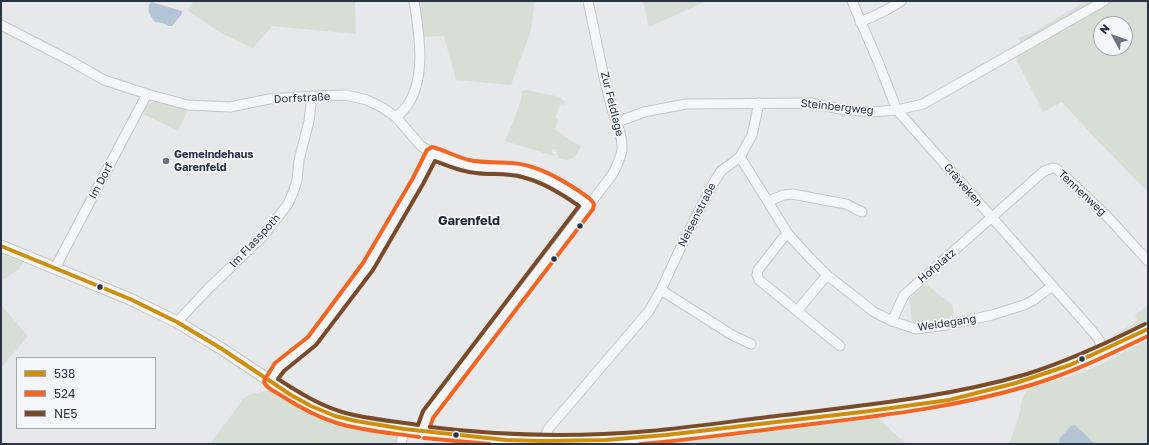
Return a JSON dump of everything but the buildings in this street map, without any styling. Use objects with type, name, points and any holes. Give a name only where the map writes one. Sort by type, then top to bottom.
[{"type":"street","points":[[396,117],[406,107],[414,94],[417,80],[420,56],[414,1]]},
{"type":"street","name":"Zur Feldlage","points":[[422,432],[428,416],[612,175],[619,159],[622,150],[621,141],[617,122],[612,110],[588,1]]},
{"type":"street","name":"Gräweken","points":[[852,1],[897,110],[1094,334],[1103,351]]},
{"type":"street","points":[[860,22],[879,14],[901,1]]},
{"type":"street","name":"Steinbergweg","points":[[617,122],[644,112],[686,104],[812,103],[840,109],[871,112],[897,110],[923,104],[1104,1]]},
{"type":"street","name":"Dorfstraße","points":[[1,25],[70,60],[104,80],[188,105],[230,107],[269,99],[346,95],[367,100],[396,117],[421,146],[432,153],[461,164],[477,167],[497,167],[518,170],[542,176],[556,183],[588,205]]},
{"type":"street","name":"Im Dorf","points":[[55,268],[147,94]]},
{"type":"street","name":"Im Flasspoth","points":[[177,322],[208,289],[262,237],[288,204],[297,180],[299,160],[309,122],[312,96]]},
{"type":"street","name":"Neisenstraße","points":[[542,441],[549,428],[649,311],[661,290],[685,238],[714,182],[721,171],[740,157],[752,135],[759,103]]},
{"type":"street","points":[[270,380],[279,367],[312,341],[368,266],[418,181],[432,153]]},
{"type":"street","name":"Weidegang","points":[[740,157],[769,201],[788,234],[810,258],[827,275],[874,312],[892,321],[916,329],[946,325],[992,315],[1024,305],[1034,300],[1052,286]]},
{"type":"street","name":"Tennenweg","points":[[992,218],[1044,171],[1053,168],[1057,169],[1105,214],[1148,261]]},
{"type":"street","points":[[769,201],[783,195],[792,194],[846,204],[862,212]]},
{"type":"street","name":"Hofplatz","points":[[892,321],[904,295],[992,218]]},
{"type":"street","points":[[788,234],[783,238],[758,270],[759,280],[840,346]]},
{"type":"street","points":[[1,246],[130,299],[177,322],[311,406],[335,416],[422,432],[506,440],[606,440],[666,435],[870,411],[949,400],[1016,383],[1070,365],[1148,330]]},
{"type":"street","points":[[797,311],[827,275]]},
{"type":"street","points":[[661,290],[732,335],[751,344]]},
{"type":"street","points":[[401,444],[404,429]]},
{"type":"shaded area","points":[[194,1],[355,1],[356,34],[272,26],[253,48],[219,32],[187,10]]},
{"type":"shaded area","points":[[414,1],[535,1],[531,30],[511,85],[456,80],[444,36],[419,37]]},
{"type":"shaded area","points":[[643,1],[707,1],[649,27]]},
{"type":"shaded area","points":[[1086,1],[1098,1],[1021,46],[1019,38],[1038,30]]},
{"type":"shaded area","points":[[1109,1],[1148,1],[1148,192],[1062,102],[1043,112],[1015,57]]},
{"type":"shaded area","points":[[527,90],[560,97],[565,101],[564,105],[560,104],[555,118],[558,119],[555,130],[581,146],[575,156],[566,160],[558,158],[556,153],[557,150],[552,149],[552,153],[555,154],[554,156],[505,141],[513,123],[522,91]]},
{"type":"shaded area","points":[[155,101],[188,110],[178,131],[143,114],[146,105]]},
{"type":"shaded area","points":[[1,246],[27,257],[19,269],[1,281]]},
{"type":"shaded area","points":[[926,284],[952,305],[954,314],[948,318],[917,324],[912,319],[909,298]]},
{"type":"shaded area","points":[[1,305],[28,336],[1,368]]},
{"type":"shaded area","points":[[1148,305],[1148,323],[1119,338],[1118,336],[1112,336],[1138,321],[1135,315]]},
{"type":"shaded area","points":[[1148,340],[1148,444],[1009,444],[1023,399],[1029,388],[1065,378],[1098,366]]},
{"type":"shaded area","points":[[271,390],[306,413],[334,424],[396,435],[398,438],[398,444],[210,444],[245,397],[251,394]]},
{"type":"shaded area","points":[[870,411],[906,444],[545,444]]},
{"type":"water","points":[[151,2],[182,11],[182,14],[172,26],[155,22],[150,15],[149,10],[149,5]]},
{"type":"water","points":[[1075,425],[1095,444],[1061,444],[1059,439],[1071,426]]},
{"type":"transit line","name":"524","points":[[419,437],[367,430],[330,421],[295,404],[266,386],[264,381],[275,363],[308,337],[363,263],[413,178],[427,150],[432,147],[469,160],[521,164],[539,169],[556,177],[590,199],[594,205],[593,209],[433,418],[430,427]]},
{"type":"transit line","name":"NE5","points":[[435,161],[466,171],[482,174],[511,175],[530,179],[552,189],[579,206],[423,411],[418,425],[342,412],[317,402],[278,379],[284,371],[316,345],[373,270],[435,161]]},
{"type":"transit line","name":"538","points":[[1,246],[130,299],[177,322],[222,349],[291,395],[311,406],[335,416],[404,429],[506,440],[606,440],[666,435],[870,411],[949,400],[1016,383],[1070,365],[1148,329]]},
{"type":"transit line","name":"NE5","points":[[430,427],[540,435],[623,433],[684,428],[846,408],[967,389],[1027,374],[1087,351],[1145,324]]},
{"type":"transit line","name":"524","points":[[640,444],[879,416],[971,400],[1031,385],[1061,375],[1091,363],[1148,336]]},
{"type":"transit line","name":"524","points":[[424,438],[490,444]]},
{"type":"place","name":"Gemeindehaus Garenfeld","points":[[166,161]]},
{"type":"district","name":"Garenfeld","points":[[469,221]]}]
